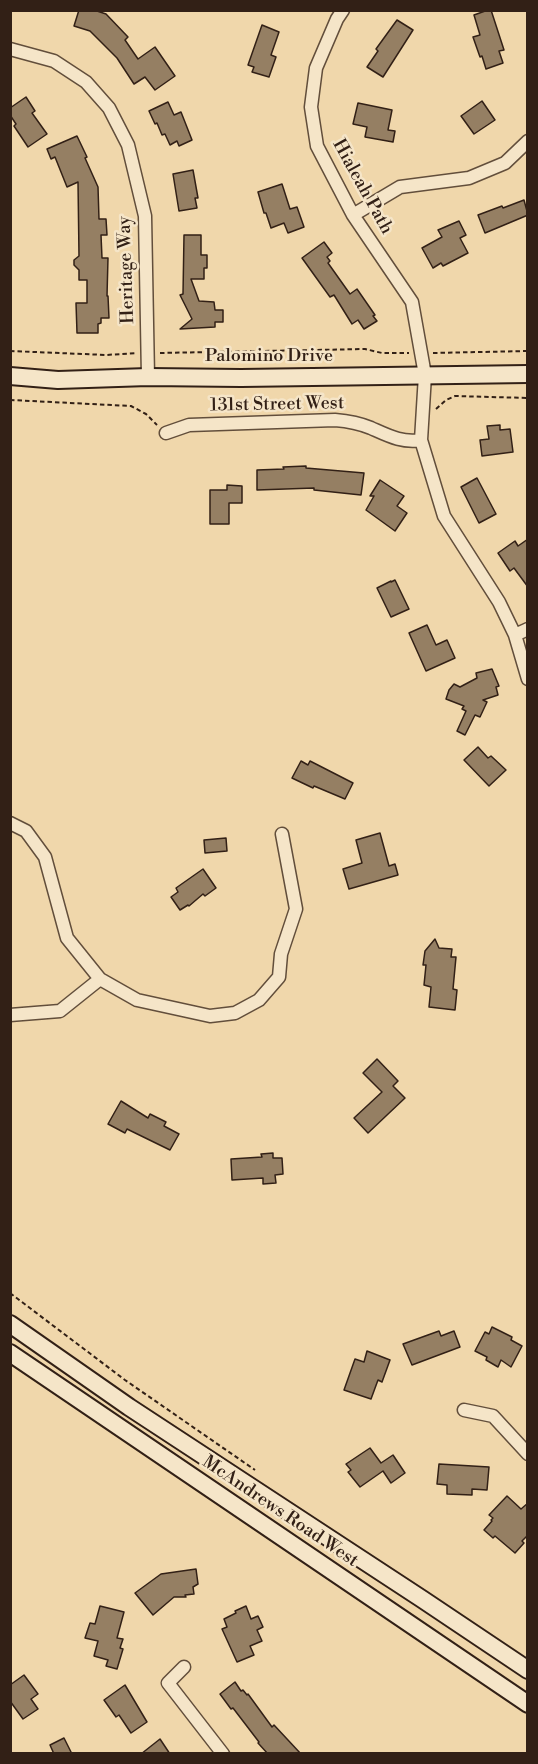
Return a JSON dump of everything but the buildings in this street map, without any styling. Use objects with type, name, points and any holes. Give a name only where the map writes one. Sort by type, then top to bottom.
[{"type":"main road","name":"Palomino Drive","points":[[10,376],[58,380],[148,377],[528,374]]},
{"type":"main road","name":"McAndrews Road West","points":[[10,1324],[129,1407],[528,1670]]},
{"type":"main road","name":"McAndrews Road West","points":[[10,1353],[528,1704]]},
{"type":"street","name":"Hialeah Path","points":[[343,10],[316,68],[311,107],[317,146],[353,215],[412,302],[425,375]]},
{"type":"street","name":"Heritage Way","points":[[10,49],[54,61],[86,82],[109,108],[128,145],[145,216],[148,377]]},
{"type":"street","points":[[353,215],[400,187],[469,178],[505,163],[528,141]]},
{"type":"street","points":[[425,375],[421,440],[444,516],[499,602],[515,635],[528,679]]},
{"type":"street","name":"131st Street West","points":[[166,433],[189,425],[335,420],[354,422],[393,438],[411,442],[421,440]]},
{"type":"street","points":[[515,635],[528,629]]},
{"type":"street","points":[[10,823],[26,831],[45,857],[68,938],[100,979],[137,1000],[210,1016],[235,1013],[259,1000],[279,977],[282,954],[297,909],[282,834]]},
{"type":"street","points":[[10,1016],[60,1011],[100,979]]},
{"type":"street","points":[[464,1410],[493,1416],[528,1454]]},
{"type":"street","points":[[184,1667],[168,1683],[223,1754]]},
{"type":"path","points":[[10,351],[106,355],[365,349],[382,353],[528,351]]},
{"type":"path","points":[[424,418],[454,396],[528,398]]},
{"type":"path","points":[[10,400],[131,406],[146,414],[166,433]]},
{"type":"path","points":[[10,1293],[134,1386],[262,1475]]}]
